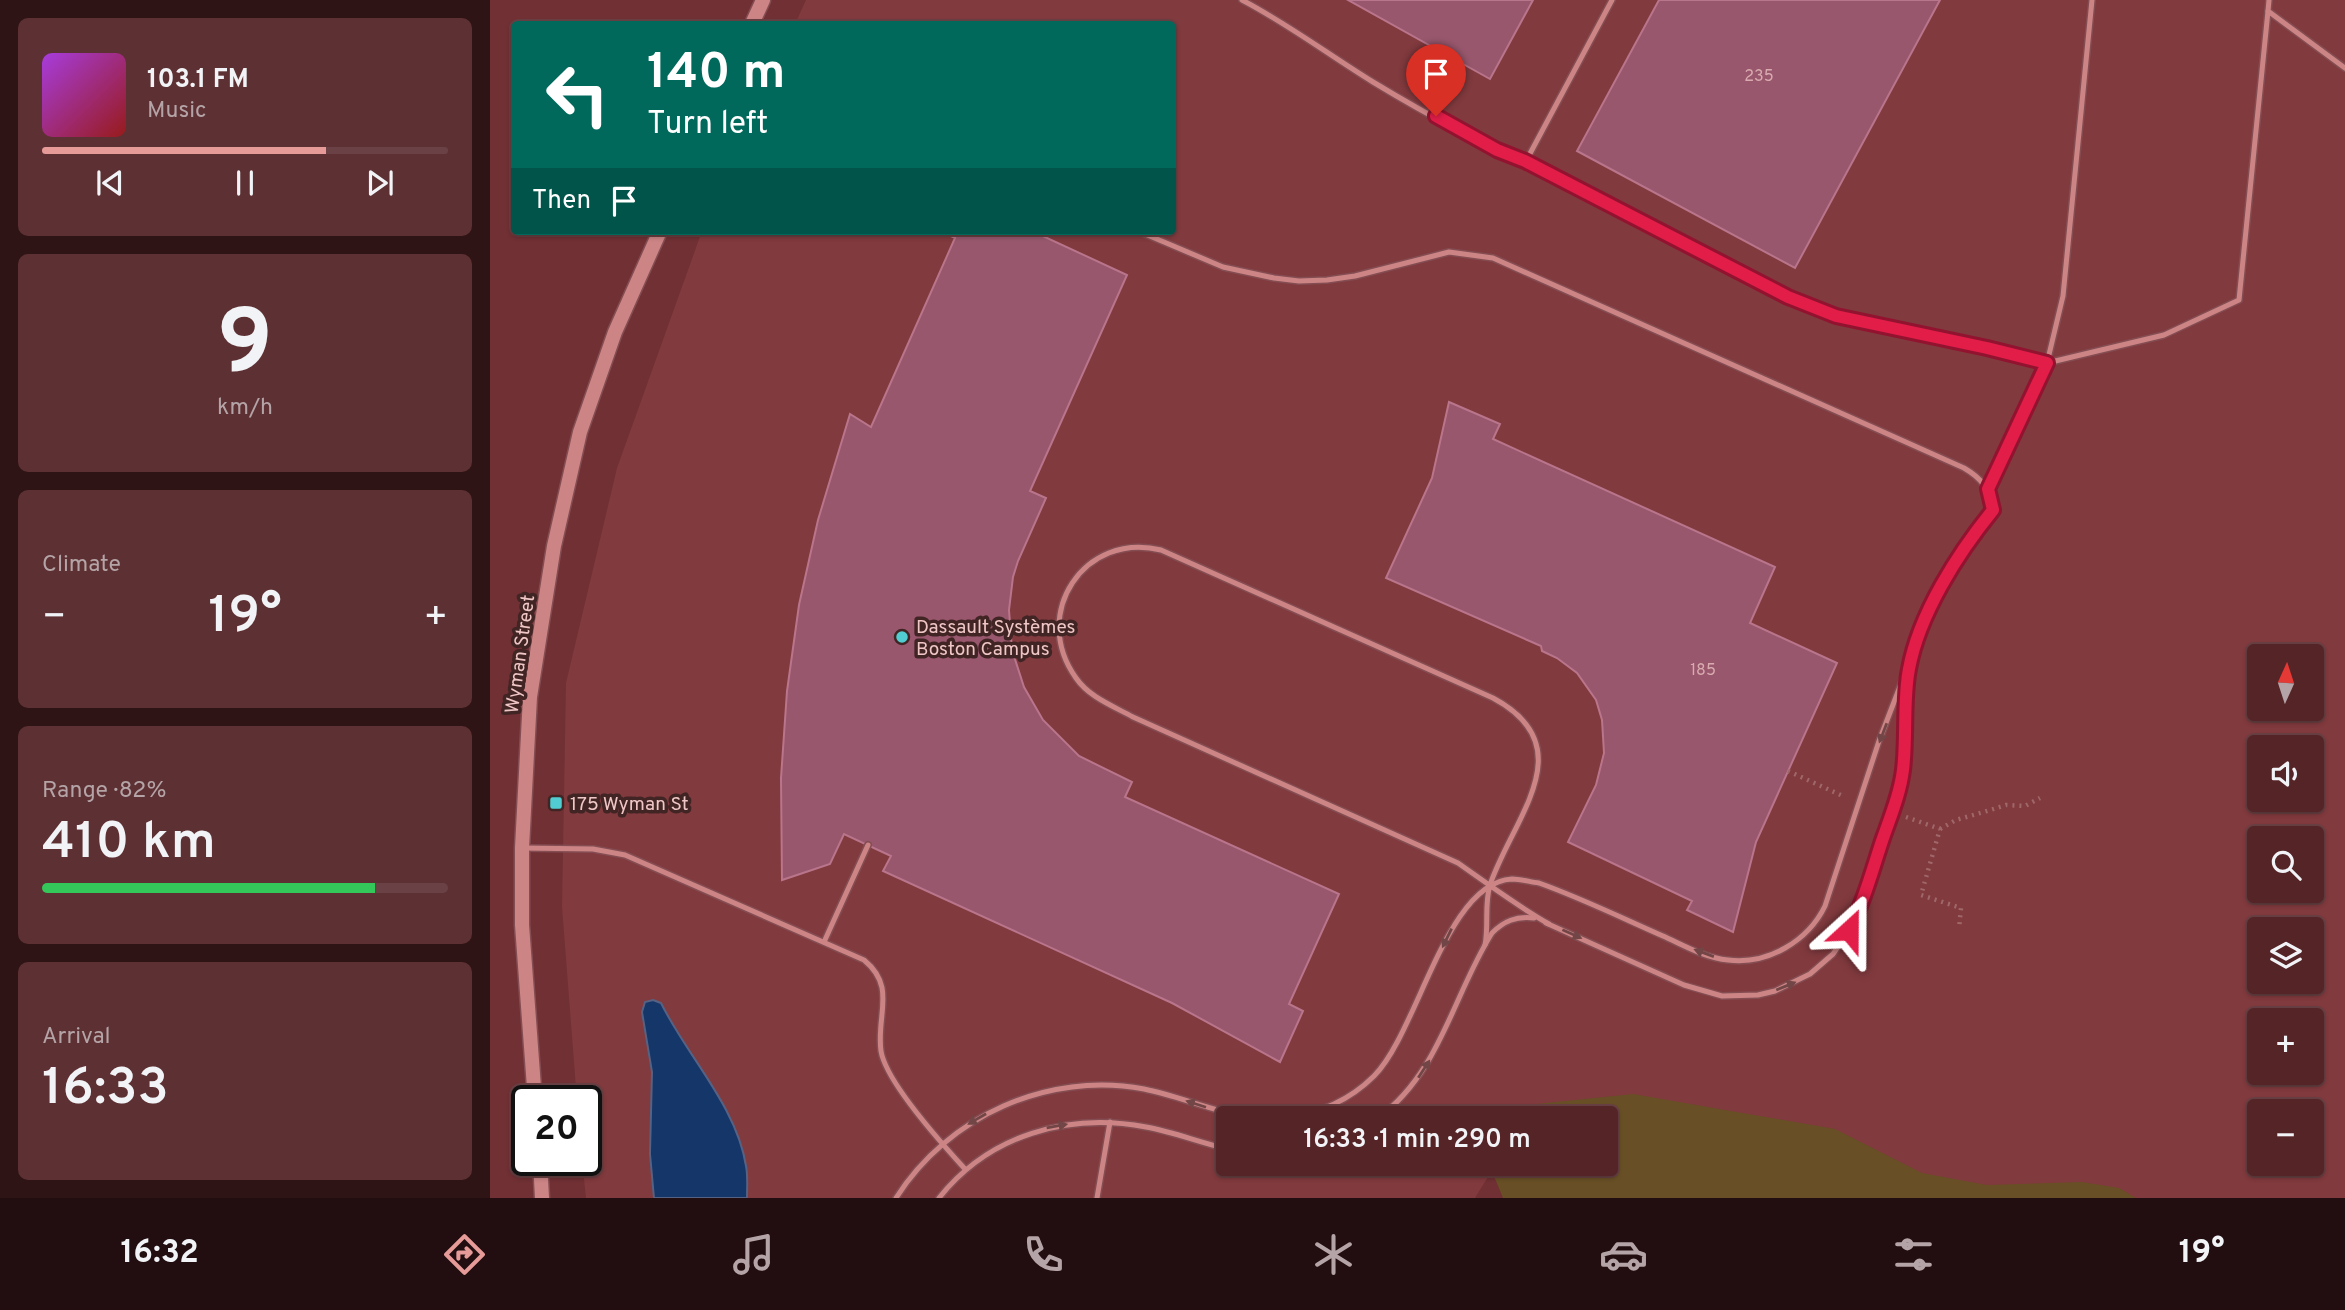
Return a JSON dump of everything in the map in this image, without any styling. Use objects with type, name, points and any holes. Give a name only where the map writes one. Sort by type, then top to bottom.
[{"type":"main road","points":[[753,21],[763,0]]},
{"type":"main road","name":"Wyman Street","points":[[535,1085],[522,925],[522,848],[530,697],[554,546],[580,432],[615,332],[658,235]]},
{"type":"main road","points":[[540,1176],[541,1198]]},
{"type":"lane","points":[[1242,0],[1274,17],[1374,83],[1497,150],[1525,161],[1788,297],[1836,316],[2047,363],[2164,335],[2239,300],[2269,0]]},
{"type":"lane","points":[[1525,161],[1612,0]]},
{"type":"lane","points":[[1988,489],[2047,363],[2063,296],[2092,0]]},
{"type":"lane","points":[[2268,11],[2345,68]]},
{"type":"lane","points":[[1147,235],[1223,267],[1299,281],[1355,276],[1449,252],[1493,258],[1964,468],[1977,475],[1988,489],[1993,510],[1980,525],[1936,596],[1879,741],[1825,906],[1805,933],[1783,949],[1756,959],[1727,960],[1696,951],[1539,883],[1511,879],[1490,886],[1478,895],[1459,917],[1409,1023],[1376,1075],[1358,1090],[1328,1106]]},
{"type":"lane","points":[[1485,944],[1490,886],[1539,771],[1539,751],[1535,739],[1530,728],[1516,712],[1493,698],[1161,550],[1132,545],[1118,548],[1087,565],[1068,588],[1062,604],[1059,635],[1061,651],[1068,666],[1077,681],[1090,692],[1133,717],[1444,857],[1490,886],[1514,904],[1549,924]]},
{"type":"lane","points":[[1391,1106],[1412,1087],[1430,1060],[1485,944],[1492,933],[1508,921],[1529,917],[1549,924],[1684,985],[1722,996],[1758,995],[1775,991],[1810,974],[1833,954],[1853,923],[1892,813],[1903,772],[1908,669]]},
{"type":"lane","points":[[824,942],[868,845]]},
{"type":"lane","points":[[522,848],[593,849],[625,855],[864,960],[878,974],[884,991],[880,1035],[884,1064],[942,1144],[965,1169]]},
{"type":"lane","points":[[896,1198],[942,1144],[966,1126],[1014,1101],[1060,1088],[1088,1085],[1143,1089],[1216,1109]]},
{"type":"lane","points":[[939,1198],[965,1169],[987,1154],[1006,1143],[1048,1127],[1080,1122],[1110,1122],[1147,1127],[1216,1146]]},
{"type":"lane","points":[[1097,1198],[1110,1122]]},
{"type":"path","points":[[1940,828],[1956,820],[2006,805],[2025,806],[2040,798]]},
{"type":"shaded area","points":[[806,0],[2345,0],[2345,1198],[2097,1198],[1807,1166],[1638,1104],[1618,1108],[1618,1106],[1216,1106],[1216,1176],[1489,1176],[1475,1198],[586,1198],[584,1176],[602,1176],[602,1085],[576,1085],[562,907],[566,683],[617,468],[701,235],[1176,235],[1176,21],[796,21]]},
{"type":"shaded area","points":[[1633,1094],[1835,1129],[1922,1173],[1987,1185],[2082,1182],[2119,1188],[2136,1198],[1503,1198],[1494,1176],[1618,1176],[1618,1106],[1516,1106]]},
{"type":"water","points":[[653,1000],[661,1003],[733,1123],[746,1166],[747,1198],[654,1198],[650,1154],[652,1072],[642,1012],[645,1002]]},
{"type":"building","points":[[1348,0],[1533,0],[1490,79]]},
{"type":"building","points":[[1659,0],[1940,0],[1795,268],[1577,151]]},
{"type":"building","name":"Dassault Systèmes Boston Campus","points":[[949,235],[1041,235],[1127,275],[1030,491],[1046,498],[1013,577],[1009,610],[1012,650],[1024,687],[1043,720],[1079,756],[1132,782],[1125,797],[1339,894],[1289,1004],[1303,1011],[1280,1062],[1172,1003],[883,871],[891,856],[844,834],[830,864],[782,880],[781,778],[787,691],[799,605],[818,520],[850,414],[871,427],[955,238]]},
{"type":"building","points":[[1449,402],[1500,424],[1493,439],[1775,567],[1750,623],[1837,663],[1756,842],[1733,932],[1687,910],[1692,901],[1568,842],[1596,785],[1604,753],[1602,720],[1596,700],[1577,673],[1542,651],[1541,646],[1386,578],[1432,478]]},
{"type":"place","name":"Dassault Systèmes Boston Campus","points":[[902,637]]},
{"type":"place","name":"175 Wyman St","points":[[556,803]]},
{"type":"route","points":[[1436,116],[1497,150],[1525,161],[1815,309],[2047,363],[1988,489],[1993,510],[1980,525],[1936,596],[1917,642],[1908,669],[1903,772],[1862,901],[1849,930]]}]
